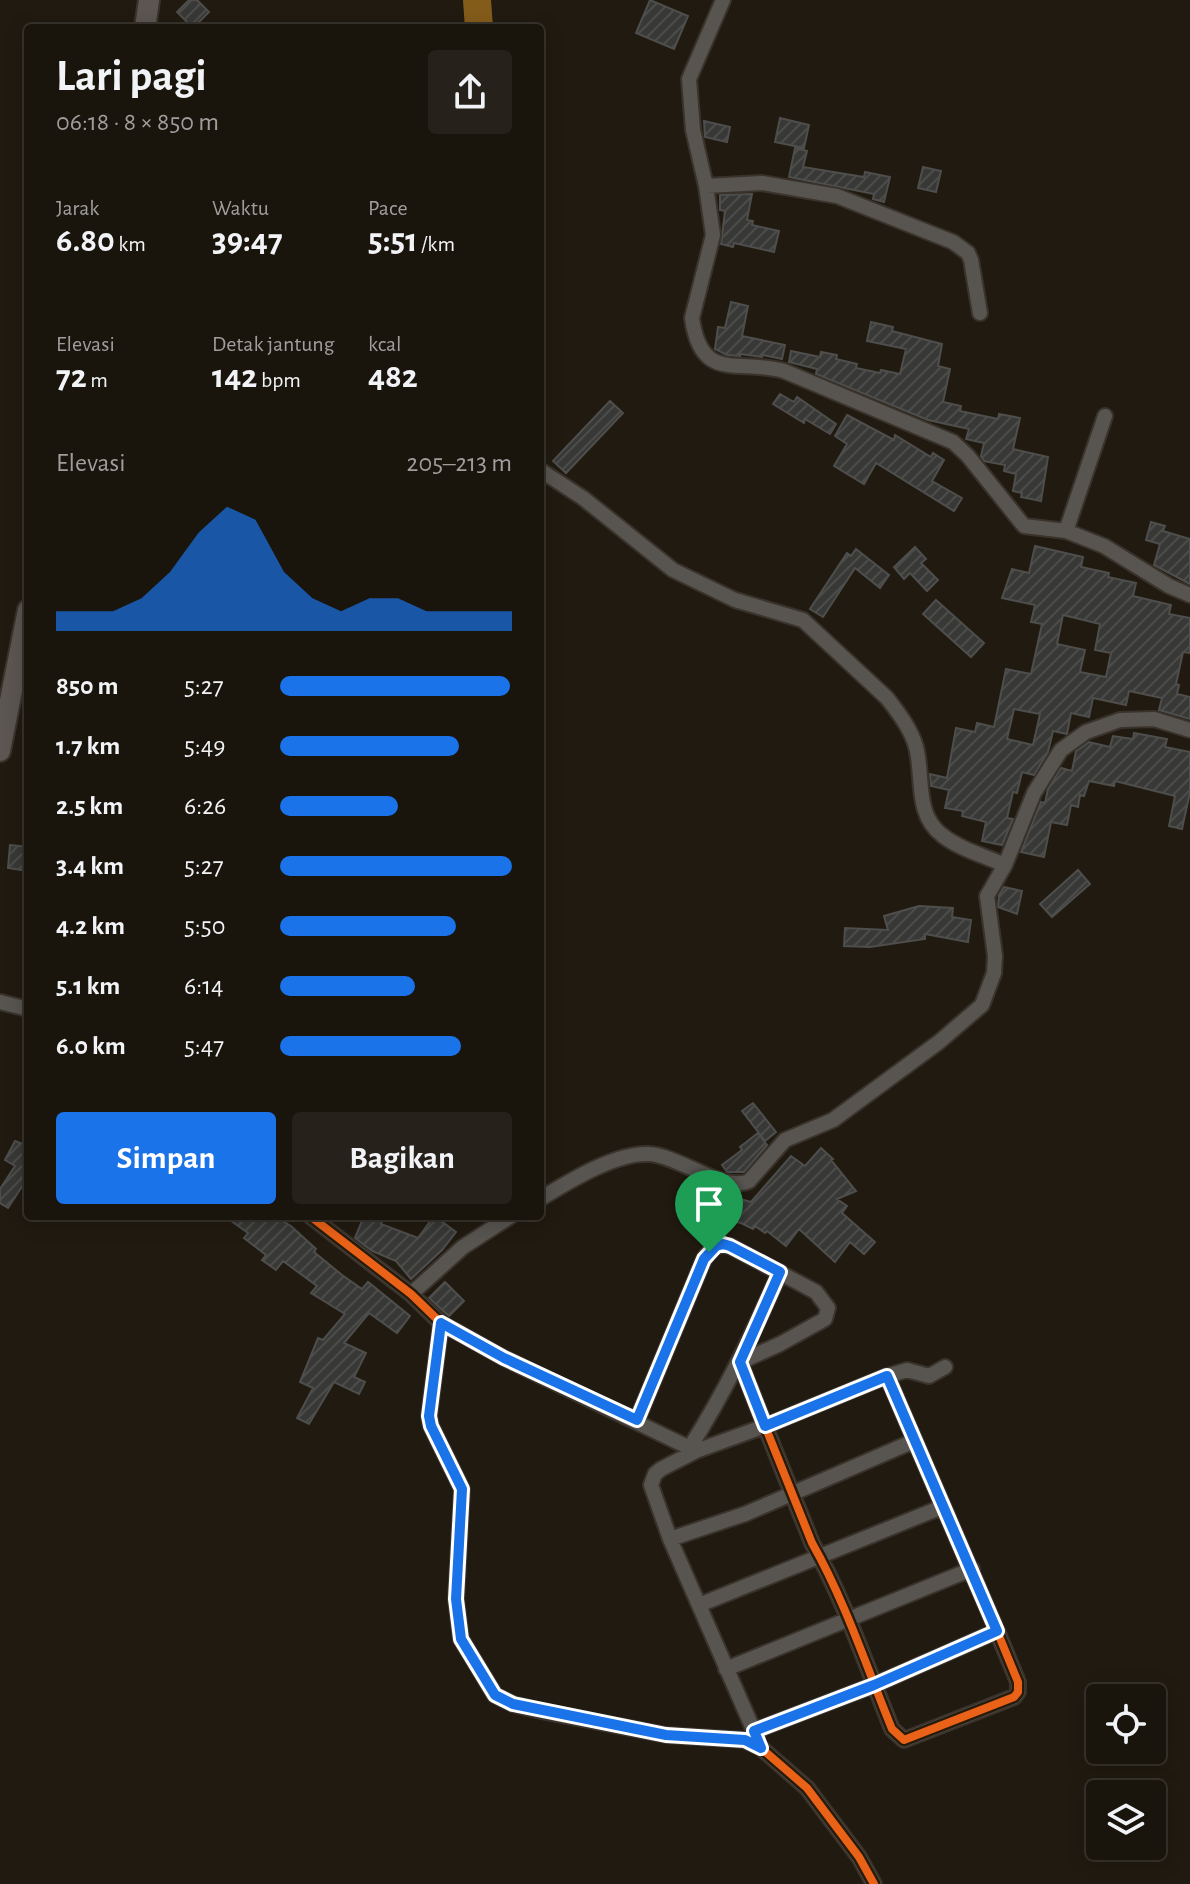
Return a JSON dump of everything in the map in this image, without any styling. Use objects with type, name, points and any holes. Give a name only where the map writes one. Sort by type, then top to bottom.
[{"type":"street","points":[[146,24],[149,0]]},
{"type":"street","points":[[723,0],[689,79],[693,130],[706,186],[713,243],[692,318],[693,328],[705,354],[720,365],[771,367],[784,371],[944,438],[968,456],[1024,526],[1066,531],[1113,550],[1169,586],[1190,595]]},
{"type":"street","points":[[706,186],[762,183],[837,196],[953,242],[962,247],[971,260],[980,313]]},
{"type":"street","points":[[1066,531],[1105,416]]},
{"type":"street","points":[[544,473],[583,498],[663,563],[684,576],[735,600],[803,620],[887,698],[898,712],[916,746],[920,792],[933,826],[945,838],[1005,865]]},
{"type":"street","points":[[0,751],[24,630]]},
{"type":"street","points":[[544,1197],[622,1158],[637,1154],[663,1156],[733,1184],[749,1181],[785,1140],[833,1120],[939,1042],[982,1005],[991,985],[995,963],[986,900],[989,889],[1005,865],[1024,814],[1044,774],[1061,750],[1102,725],[1138,718],[1164,721],[1190,730]]},
{"type":"street","points":[[0,1002],[24,1008]]},
{"type":"street","points":[[315,1220],[411,1294],[441,1323],[504,1358],[693,1449]]},
{"type":"street","points":[[411,1294],[463,1247],[505,1220]]},
{"type":"street","points":[[637,1420],[709,1252],[716,1246],[730,1246],[816,1292],[826,1304],[828,1313],[825,1319],[740,1362]]},
{"type":"street","points":[[693,1449],[740,1362],[780,1272]]},
{"type":"street","points":[[441,1323],[429,1416],[462,1489],[456,1591],[458,1626],[461,1639],[495,1695],[513,1704],[541,1711],[666,1735],[745,1740],[761,1748],[807,1788],[859,1857],[874,1884]]},
{"type":"street","points":[[740,1362],[892,1729],[904,1740],[1014,1697],[1020,1687],[887,1376]]},
{"type":"street","points":[[761,1748],[670,1539],[652,1493],[653,1479],[661,1469],[693,1449],[765,1426],[887,1376],[907,1370],[929,1376],[945,1367]]},
{"type":"street","points":[[670,1539],[745,1514],[914,1441]]},
{"type":"street","points":[[699,1605],[942,1507]]},
{"type":"street","points":[[726,1669],[972,1569]]},
{"type":"street","points":[[754,1731],[874,1685],[997,1631]]},
{"type":"building","points":[[189,0],[197,0],[209,12],[197,24],[189,24],[177,12]]},
{"type":"building","points":[[650,0],[688,16],[674,49],[636,33]]},
{"type":"building","points":[[780,118],[809,125],[804,148],[775,142]]},
{"type":"building","points":[[704,121],[730,127],[727,142],[705,137]]},
{"type":"building","points":[[795,148],[807,151],[803,167],[864,177],[865,172],[890,177],[884,202],[873,199],[874,194],[789,177]]},
{"type":"building","points":[[923,167],[941,171],[936,192],[918,188]]},
{"type":"building","points":[[752,194],[747,220],[753,221],[752,225],[779,231],[774,252],[734,243],[733,247],[721,244],[725,211],[720,210],[720,195]]},
{"type":"building","points":[[731,302],[748,306],[742,336],[785,345],[782,359],[763,355],[727,355],[715,349],[718,327],[725,328]]},
{"type":"building","points":[[871,322],[942,344],[938,366],[950,369],[943,402],[961,406],[960,411],[998,419],[999,414],[1020,418],[1013,449],[1048,457],[1041,501],[1021,497],[1022,493],[1013,491],[1016,474],[1004,471],[1005,465],[984,461],[981,456],[984,443],[966,439],[969,429],[928,420],[816,374],[817,369],[789,362],[791,351],[820,357],[821,352],[857,364],[856,368],[900,374],[906,349],[867,341]]},
{"type":"building","points":[[780,394],[794,402],[797,397],[836,424],[830,434],[773,404]]},
{"type":"building","points":[[610,401],[623,413],[566,473],[553,461]]},
{"type":"building","points":[[847,415],[894,440],[895,435],[931,457],[933,453],[944,460],[932,481],[962,498],[954,511],[876,463],[864,484],[834,466],[847,444],[835,436]]},
{"type":"building","points":[[1151,522],[1165,526],[1163,531],[1190,539],[1190,584],[1154,565],[1160,544],[1146,540]]},
{"type":"building","points":[[1035,546],[1083,557],[1081,567],[1136,583],[1133,596],[1171,605],[1169,614],[1190,618],[1190,653],[1183,652],[1176,684],[1179,685],[1177,694],[1190,697],[1190,719],[1159,710],[1162,698],[1129,691],[1126,705],[1093,698],[1089,717],[1071,713],[1067,734],[1053,731],[1048,752],[1034,775],[1022,772],[1007,818],[1013,819],[1002,845],[982,841],[986,822],[962,816],[963,811],[945,808],[949,790],[931,786],[930,774],[947,778],[956,728],[975,732],[977,723],[994,727],[1006,669],[1031,674],[1042,624],[1031,622],[1035,605],[1002,598],[1012,569],[1029,573]],"holes":[[[1063,615],[1100,624],[1095,650],[1111,653],[1106,677],[1080,672],[1085,650],[1057,644]],[[1014,709],[1040,714],[1033,745],[1007,739]]]},
{"type":"building","points":[[915,547],[926,559],[921,563],[938,580],[927,591],[910,573],[904,579],[894,567]]},
{"type":"building","points":[[856,549],[889,575],[880,588],[855,568],[823,617],[810,609],[847,553],[851,556]]},
{"type":"building","points":[[936,600],[984,643],[971,657],[923,614]]},
{"type":"building","points":[[1134,733],[1167,739],[1165,747],[1190,752],[1190,792],[1182,829],[1169,826],[1175,796],[1115,781],[1114,786],[1089,781],[1084,796],[1080,795],[1078,807],[1071,805],[1067,825],[1051,822],[1044,857],[1021,852],[1041,802],[1045,803],[1048,789],[1061,768],[1072,771],[1076,751],[1089,742],[1110,747],[1113,736],[1133,739]]},
{"type":"building","points":[[10,845],[24,847],[24,870],[8,868]]},
{"type":"building","points":[[1078,870],[1090,884],[1052,917],[1040,904]]},
{"type":"building","points":[[1004,887],[1022,891],[1017,914],[998,907],[999,895]]},
{"type":"building","points":[[919,906],[953,908],[952,917],[971,920],[968,942],[925,934],[925,939],[870,947],[844,946],[845,928],[888,930],[884,916]]},
{"type":"building","points":[[753,1103],[776,1132],[765,1141],[742,1111]]},
{"type":"building","points":[[758,1133],[767,1145],[744,1172],[727,1172],[722,1165]]},
{"type":"building","points":[[15,1141],[24,1144],[24,1173],[21,1179],[24,1184],[8,1208],[0,1203],[0,1189],[15,1166],[5,1160]]},
{"type":"building","points":[[821,1148],[856,1191],[837,1199],[847,1206],[842,1213],[875,1242],[864,1254],[850,1242],[835,1262],[799,1229],[786,1246],[767,1231],[765,1233],[755,1226],[753,1229],[700,1213],[702,1207],[679,1200],[684,1183],[751,1202],[791,1156],[805,1166]]},
{"type":"building","points":[[230,1220],[281,1220],[342,1275],[362,1289],[368,1282],[410,1316],[397,1333],[369,1313],[344,1343],[366,1353],[354,1377],[365,1382],[359,1394],[334,1382],[309,1424],[297,1418],[313,1388],[300,1382],[318,1338],[323,1340],[345,1314],[311,1293],[317,1286],[283,1261],[276,1270],[262,1260],[266,1255],[244,1238],[248,1233]]},
{"type":"building","points":[[362,1220],[382,1221],[381,1224],[418,1238],[431,1220],[440,1220],[456,1232],[411,1279],[396,1261],[372,1251],[355,1238]]},
{"type":"building","points":[[445,1282],[464,1301],[449,1316],[429,1298]]},
{"type":"waterway","points":[[477,0],[479,24]]},
{"type":"cycle path","points":[[315,1220],[411,1294],[441,1323],[429,1416],[462,1489],[456,1599],[461,1639],[495,1695],[513,1704],[541,1711],[666,1735],[745,1740],[761,1748],[807,1788],[859,1857],[874,1884]]},
{"type":"cycle path","points":[[754,1731],[874,1685],[997,1631],[887,1376],[765,1426],[812,1543],[845,1611],[874,1682],[883,1706],[892,1729],[904,1740],[1014,1697],[1018,1692],[1018,1682],[997,1631]]},
{"type":"route","points":[[723,1244],[780,1272],[740,1362],[765,1426],[887,1376],[997,1631],[874,1685],[841,1695],[754,1731],[761,1748],[745,1740],[666,1735],[541,1711],[513,1704],[495,1695],[461,1639],[456,1599],[462,1489],[429,1416],[441,1323],[504,1358],[637,1420],[709,1252],[723,1244]]}]
